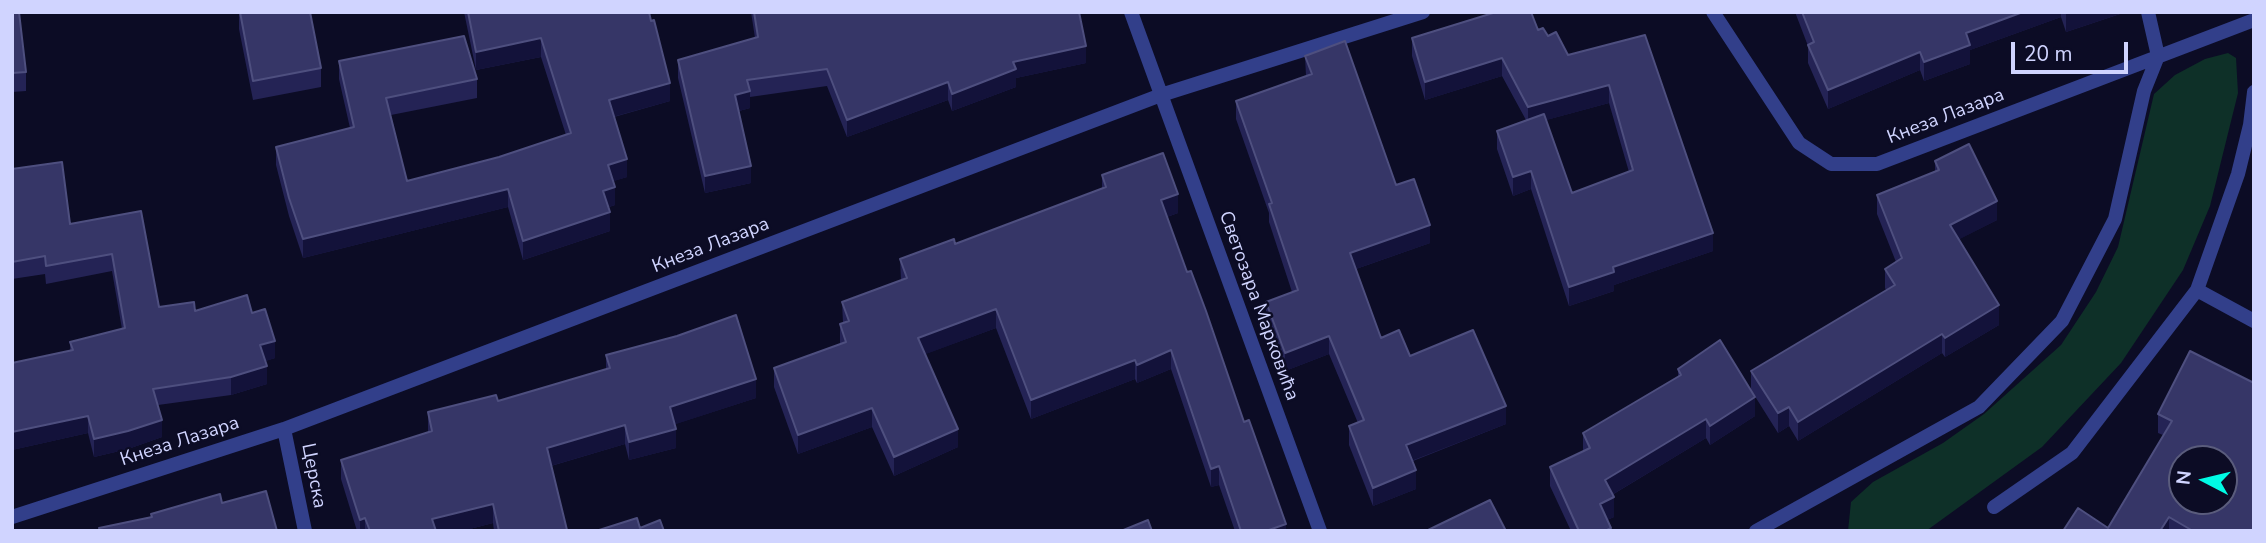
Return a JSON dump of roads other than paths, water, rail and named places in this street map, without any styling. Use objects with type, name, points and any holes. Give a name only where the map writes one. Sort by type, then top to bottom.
[{"type":"street","name":"Светозара Марковића","points":[[1131,12],[1320,531]]},
{"type":"street","name":"Кнеза Лазара","points":[[12,517],[284,429],[1161,95],[1423,12]]},
{"type":"street","name":"Кнеза Лазара","points":[[1713,12],[1799,143],[1831,164],[1877,164],[2158,56],[2249,18]]},
{"type":"street","points":[[1756,531],[1979,407],[2062,321],[2115,219],[2144,91],[2158,56],[2148,12]]},
{"type":"street","points":[[1994,507],[2071,453],[2197,290],[2238,174],[2250,125],[2254,92]]},
{"type":"street","points":[[2197,290],[2254,321]]},
{"type":"street","name":"Церска","points":[[284,429],[305,531]]}]
